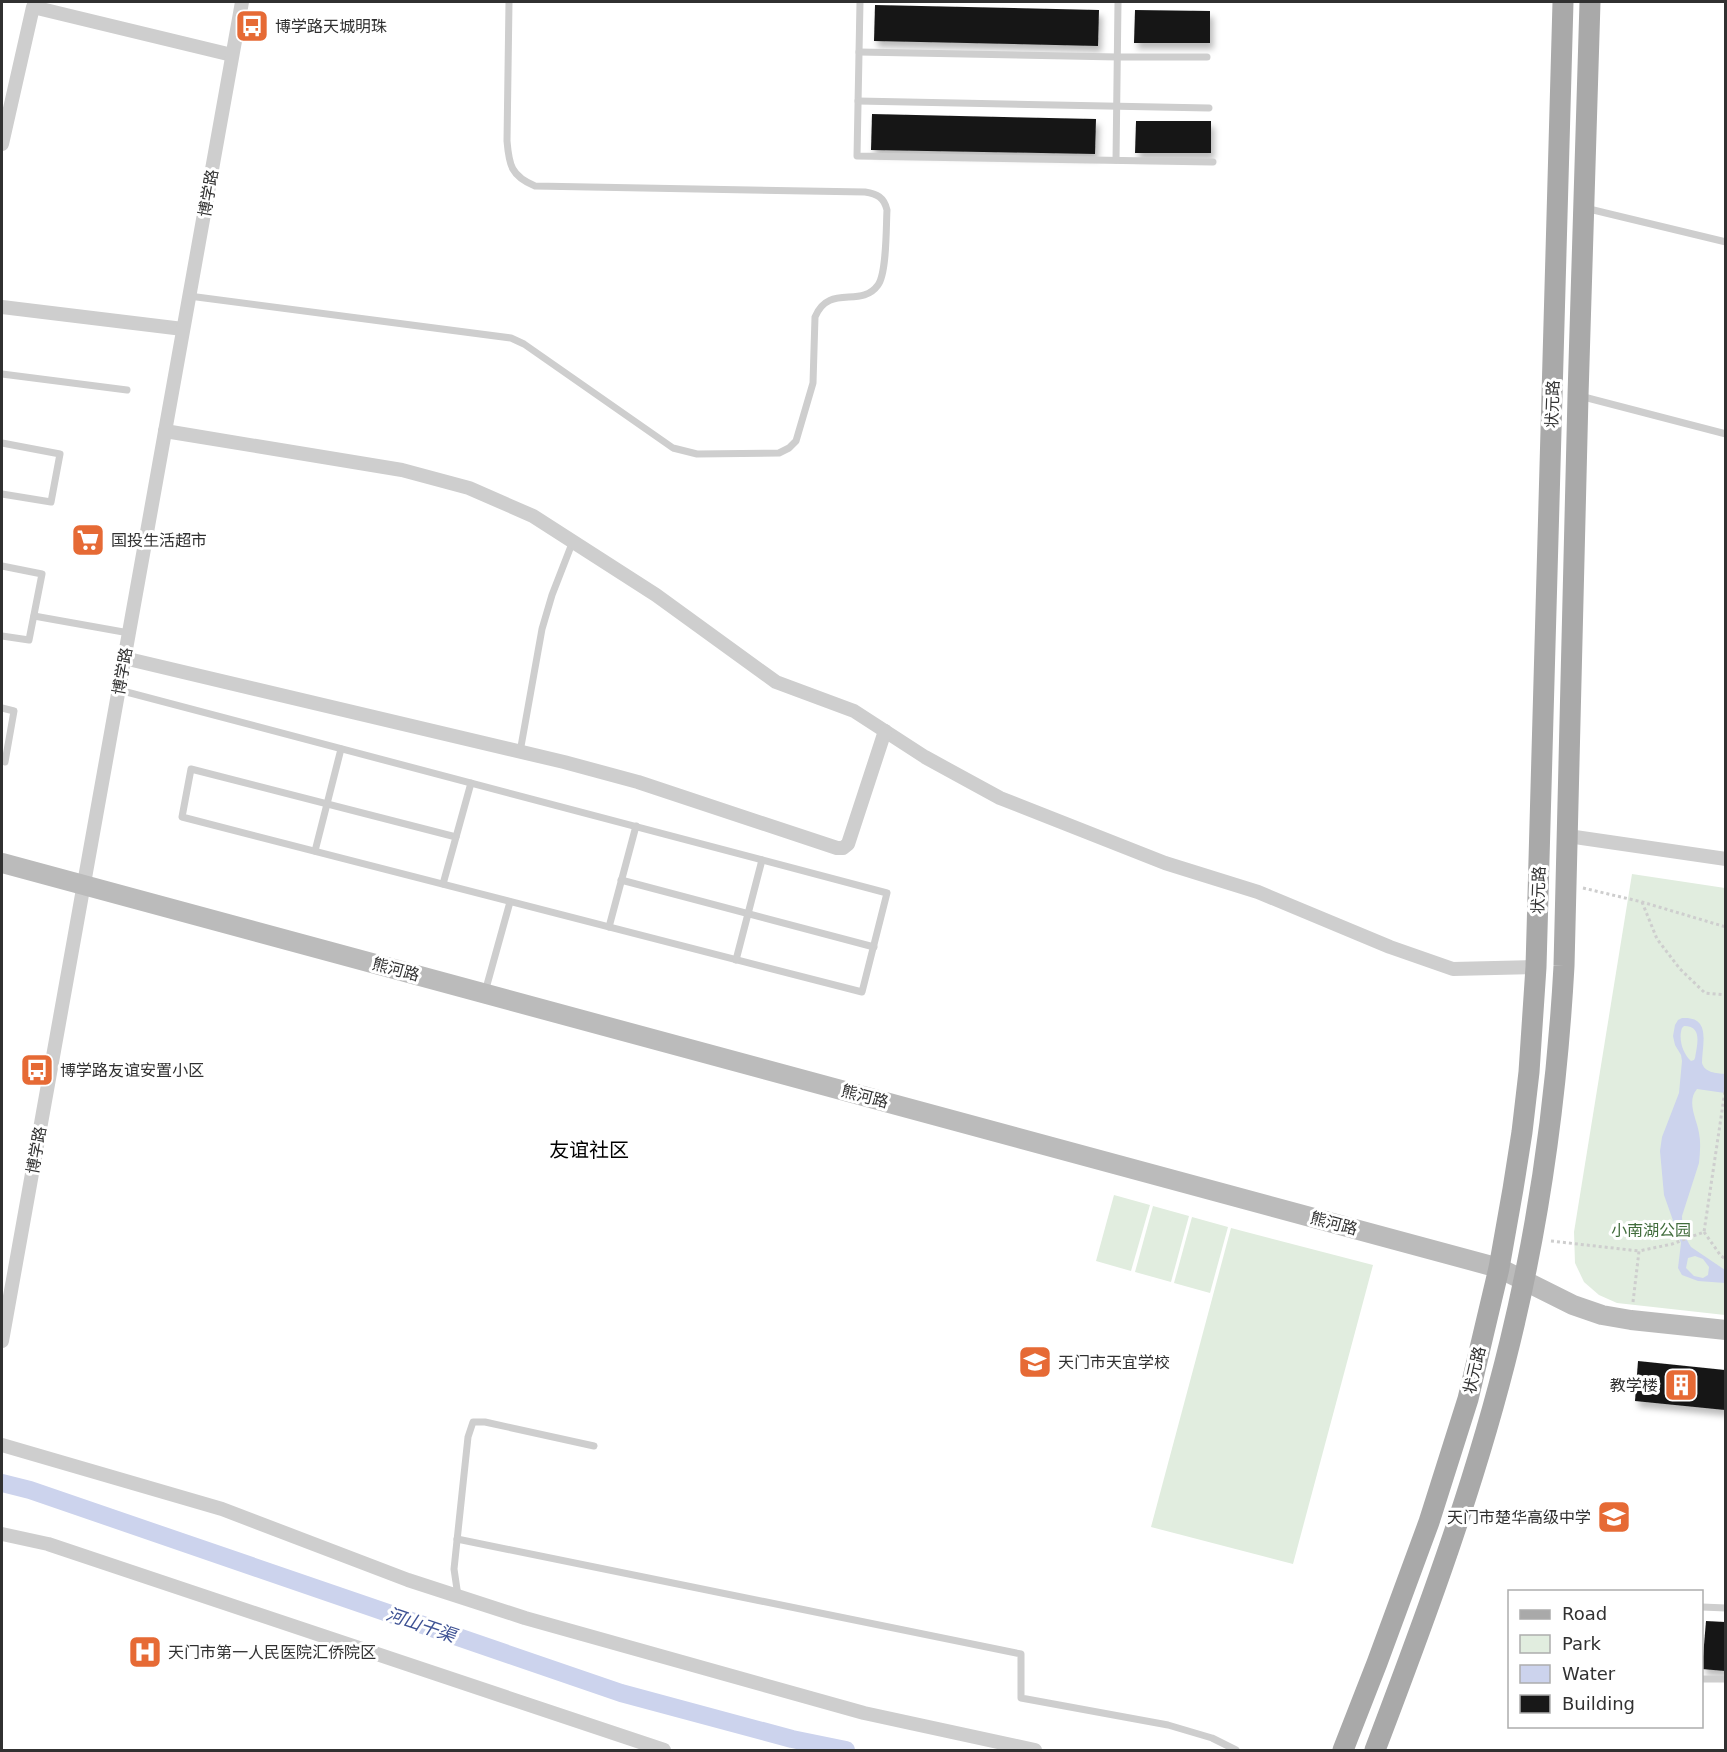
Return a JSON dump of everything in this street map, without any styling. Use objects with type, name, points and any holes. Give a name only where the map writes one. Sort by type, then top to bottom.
[{"type":"main road","name":"状元路","points":[[1343,1750],[1406,1586],[1451,1457],[1468,1399],[1499,1268],[1522,1132],[1529,1072],[1536,968],[1563,2]]},
{"type":"main road","name":"状元路","points":[[1375,1750],[1450,1549],[1496,1393],[1510,1342],[1532,1238],[1548,1138],[1560,1036],[1567,884],[1590,2]]},
{"type":"street","name":"博学路","points":[[2,1341],[6,1292],[84,885],[242,2]]},
{"type":"street","points":[[2,144],[33,7],[232,55]]},
{"type":"street","points":[[2,307],[183,329]]},
{"type":"street","points":[[165,432],[413,473],[469,488],[533,516],[573,541],[656,595],[776,682],[854,711],[925,757],[1000,798],[1165,863],[1258,892],[1390,947],[1453,969],[1536,968]]},
{"type":"street","points":[[124,658],[638,782],[843,848],[848,844],[885,731]]},
{"type":"street","points":[[1568,836],[1725,859]]},
{"type":"street","name":"熊河路","points":[[2,863],[1499,1268],[1573,1305],[1602,1315],[1725,1330]]},
{"type":"street","points":[[2,1445],[222,1509],[408,1580],[525,1618],[864,1713],[1035,1750]]},
{"type":"street","points":[[2,1534],[60,1548],[664,1750]]},
{"type":"lane","points":[[189,296],[511,338],[524,344],[673,448],[697,454],[779,453],[789,448],[796,441],[813,383],[814,316],[818,307],[825,302],[835,298],[866,295],[878,286],[883,270],[886,203],[882,197],[865,192],[535,186],[523,181],[514,172],[508,160],[509,2]]},
{"type":"lane","points":[[860,2],[857,156],[1213,162]]},
{"type":"lane","points":[[1116,160],[1118,2]]},
{"type":"lane","points":[[859,52],[1208,57]]},
{"type":"lane","points":[[858,101],[1209,108]]},
{"type":"lane","points":[[1583,207],[1725,242]]},
{"type":"lane","points":[[2,374],[127,390]]},
{"type":"lane","points":[[1578,396],[1725,434]]},
{"type":"lane","points":[[2,443],[60,454],[51,502],[2,494]]},
{"type":"lane","points":[[520,752],[542,628],[573,541]]},
{"type":"lane","points":[[2,566],[42,574],[29,640],[2,636]]},
{"type":"lane","points":[[34,616],[129,633]]},
{"type":"lane","points":[[119,690],[887,893],[862,992],[182,817],[191,768],[456,837]]},
{"type":"lane","points":[[2,708],[14,711],[5,762],[2,761]]},
{"type":"lane","points":[[315,851],[341,749]]},
{"type":"lane","points":[[443,884],[471,783]]},
{"type":"lane","points":[[609,927],[636,826]]},
{"type":"lane","points":[[736,960],[762,860]]},
{"type":"lane","points":[[621,880],[873,947]]},
{"type":"lane","points":[[485,993],[510,902]]},
{"type":"lane","points":[[458,1596],[454,1569],[468,1437],[473,1422],[485,1422],[594,1446]]},
{"type":"lane","points":[[458,1539],[1021,1654],[1021,1698],[1168,1725],[1212,1738],[1236,1750]]},
{"type":"lane","points":[[1703,1607],[1725,1608]]},
{"type":"lane","points":[[1703,1679],[1725,1679]]},
{"type":"path","points":[[1567,884],[1642,902],[1725,927]]},
{"type":"path","points":[[1642,902],[1657,939],[1680,969],[1705,993],[1725,995]]},
{"type":"path","points":[[1725,1084],[1704,1232],[1725,1259]]},
{"type":"path","points":[[1532,1238],[1639,1251],[1672,1244],[1704,1232]]},
{"type":"path","points":[[1631,1320],[1639,1251]]},
{"type":"green space","name":"小南湖公园","points":[[1632,874],[1725,888],[1725,1315],[1617,1303],[1599,1295],[1584,1282],[1575,1263],[1574,1232]]},
{"type":"green space","points":[[1114,1195],[1150,1205],[1131,1271],[1096,1261]]},
{"type":"green space","points":[[1153,1206],[1189,1216],[1171,1282],[1135,1272]]},
{"type":"green space","points":[[1192,1217],[1228,1227],[1210,1293],[1174,1283]]},
{"type":"green space","points":[[1231,1228],[1373,1265],[1293,1564],[1151,1527]]},
{"type":"water","points":[[1691,1019],[1702,1026],[1703,1066],[1711,1072],[1725,1074],[1725,1093],[1697,1089],[1692,1099],[1700,1137],[1699,1163],[1682,1216],[1684,1232],[1691,1247],[1725,1270],[1725,1283],[1698,1281],[1682,1275],[1678,1268],[1681,1243],[1664,1195],[1660,1151],[1662,1137],[1679,1093],[1682,1061],[1673,1036],[1678,1020]],"holes":[[[1684,1026],[1694,1029],[1697,1037],[1695,1058],[1691,1061],[1682,1046],[1681,1032]],[[1695,1256],[1703,1259],[1709,1267],[1708,1275],[1703,1278],[1694,1276],[1686,1268],[1688,1258]]]},
{"type":"building","points":[[875,5],[1099,10],[1098,46],[874,41]]},
{"type":"building","points":[[1135,10],[1210,11],[1210,43],[1134,43]]},
{"type":"building","points":[[872,114],[1096,119],[1095,154],[871,150]]},
{"type":"building","points":[[1136,121],[1211,121],[1211,153],[1135,153]]},
{"type":"building","name":"教学楼","points":[[1638,1361],[1725,1370],[1725,1410],[1635,1401]]},
{"type":"building","points":[[1706,1621],[1725,1622],[1725,1671],[1703,1669]]},
{"type":"waterway","name":"河山干渠","points":[[2,1483],[30,1490],[621,1693],[792,1739],[846,1750]]},
{"type":"place","name":"博学路天城明珠","points":[[252,26]]},
{"type":"place","name":"国投生活超市","points":[[88,540]]},
{"type":"place","name":"博学路友谊安置小区","points":[[37,1070]]},
{"type":"place","name":"天门市天宜学校","points":[[1035,1362]]},
{"type":"place","name":"教学楼","points":[[1681,1385]]},
{"type":"place","name":"天门市楚华高级中学","points":[[1614,1517]]},
{"type":"place","name":"天门市第一人民医院汇侨院区","points":[[145,1652]]},
{"type":"district","name":"友谊社区","points":[[589,1150]]}]
